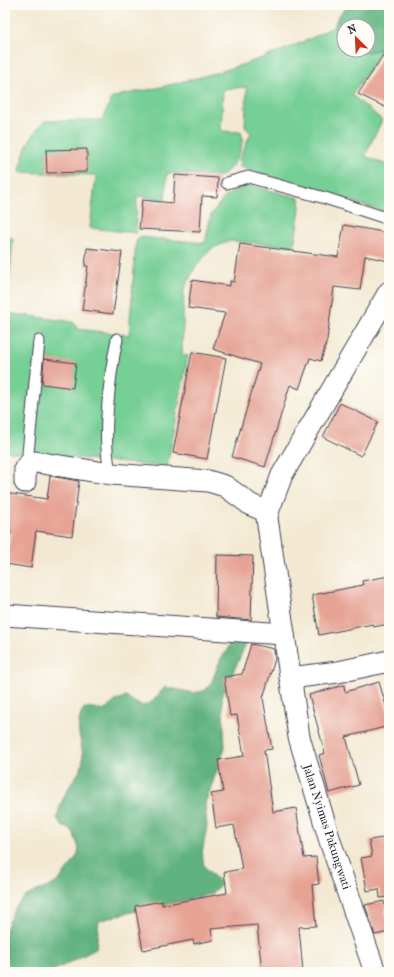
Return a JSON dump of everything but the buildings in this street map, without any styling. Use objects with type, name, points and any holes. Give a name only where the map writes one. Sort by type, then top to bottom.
[{"type":"street","points":[[27,473],[36,462],[111,474],[208,481],[225,486],[251,505],[268,512],[282,475],[389,292]]},
{"type":"street","name":"Jalan Nyimas Pakungwati","points":[[268,512],[271,548],[299,737],[330,841],[375,972]]},
{"type":"street","points":[[5,616],[284,634]]},
{"type":"street","points":[[290,678],[338,672],[389,661]]},
{"type":"lane","points":[[227,183],[248,177],[325,198],[389,219]]},
{"type":"lane","points":[[111,474],[108,442],[110,374],[117,339]]},
{"type":"lane","points":[[27,473],[39,341]]},
{"type":"green space","points":[[349,5],[389,5],[389,39],[382,49],[376,50],[376,18],[338,18]]},
{"type":"green space","points":[[336,22],[336,40],[335,33],[334,28]]},
{"type":"green space","points":[[335,26],[336,58],[376,58],[376,50],[382,49],[352,95],[382,120],[365,156],[389,166],[389,213],[240,167],[239,160],[251,133],[245,127],[247,87],[223,89],[221,131],[241,132],[242,138],[242,144],[235,162],[222,176],[167,173],[165,200],[137,196],[136,233],[90,228],[96,175],[20,172],[23,157],[28,145],[34,133],[45,121],[102,120],[112,98],[187,81],[230,69],[294,46]]},
{"type":"green space","points":[[245,184],[299,198],[300,209],[294,246],[229,241],[211,249],[196,266],[184,289],[182,354],[188,356],[167,467],[5,451],[5,237],[13,238],[7,313],[73,322],[78,329],[129,335],[136,242],[140,237],[205,243],[211,215],[224,198]]},
{"type":"green space","points":[[230,638],[248,640],[222,696],[225,747],[205,805],[207,826],[202,853],[204,866],[221,884],[211,894],[99,921],[96,949],[51,972],[5,972],[5,936],[14,911],[20,902],[27,896],[57,882],[78,855],[78,847],[72,830],[62,826],[57,818],[65,794],[80,771],[82,765],[83,757],[79,724],[80,716],[84,708],[94,708],[103,711],[117,700],[126,696],[143,706],[152,702],[165,687],[193,693],[203,691],[210,686],[221,658],[227,651]]}]
